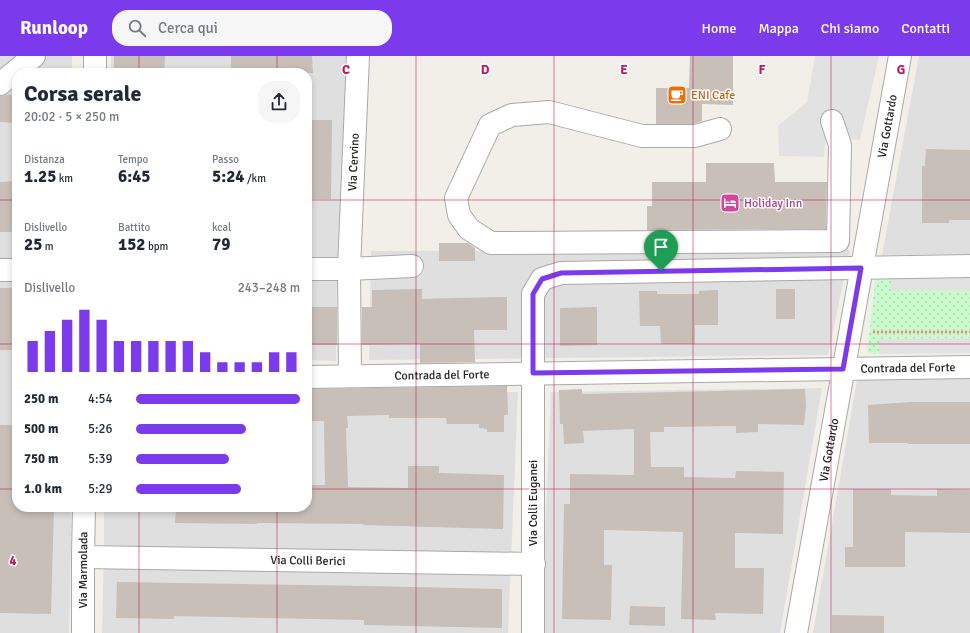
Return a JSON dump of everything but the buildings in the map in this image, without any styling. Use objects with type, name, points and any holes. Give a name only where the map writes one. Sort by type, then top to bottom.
[{"type":"street","points":[[19,68],[34,56]]},
{"type":"street","points":[[95,56],[95,68]]},
{"type":"street","name":"Via Cervino","points":[[349,269],[358,56]]},
{"type":"street","name":"Via Gottardo","points":[[796,633],[900,56]]},
{"type":"street","points":[[0,84],[12,74]]},
{"type":"street","points":[[720,129],[695,136],[642,136],[549,112],[512,114],[490,125],[456,198],[459,215],[469,229],[491,243],[838,241],[840,145],[832,121]]},
{"type":"street","points":[[312,269],[412,266]]},
{"type":"street","points":[[533,373],[533,294],[542,279],[561,273],[970,266]]},
{"type":"street","points":[[349,269],[350,376]]},
{"type":"street","points":[[0,270],[12,270]]},
{"type":"street","name":"Contrada del Forte","points":[[312,377],[970,367]]},
{"type":"street","name":"Via Colli Euganei","points":[[533,373],[533,633]]},
{"type":"street","name":"Via Marmolada","points":[[83,633],[84,512]]},
{"type":"street","name":"Via Colli Berici","points":[[83,557],[534,564]]},
{"type":"path","points":[[850,332],[970,332]]},
{"type":"shaded area","points":[[0,56],[72,56],[72,68],[12,68],[12,512],[71,512],[69,633],[0,633]]},
{"type":"shaded area","points":[[111,56],[348,56],[337,271],[336,361],[312,360],[312,68],[111,68]]},
{"type":"shaded area","points":[[815,56],[879,56],[860,140],[826,136],[824,157],[779,156],[778,126],[807,102]]},
{"type":"shaded area","points":[[919,56],[970,56],[970,254],[882,255]]},
{"type":"shaded area","points":[[850,250],[828,355],[369,360],[371,251]]},
{"type":"shaded area","points":[[891,273],[970,274],[970,291],[891,290]]},
{"type":"shaded area","points":[[970,338],[970,353],[879,354],[879,339]]},
{"type":"shaded area","points":[[970,372],[970,633],[813,633],[858,374]]},
{"type":"shaded area","points":[[822,388],[780,633],[541,633],[551,392]]},
{"type":"shaded area","points":[[518,392],[508,633],[102,633],[104,512],[312,512],[312,394]]},
{"type":"green space","points":[[891,273],[891,290],[970,291],[970,338],[879,339],[879,354],[867,353],[876,274]]},
{"type":"place","name":"ENI Cafe","points":[[677,95]]},
{"type":"place","name":"Holiday Inn","points":[[730,203]]},
{"type":"route","points":[[861,268],[843,369],[533,373],[533,294],[542,279],[561,273],[661,271],[861,268]]}]
